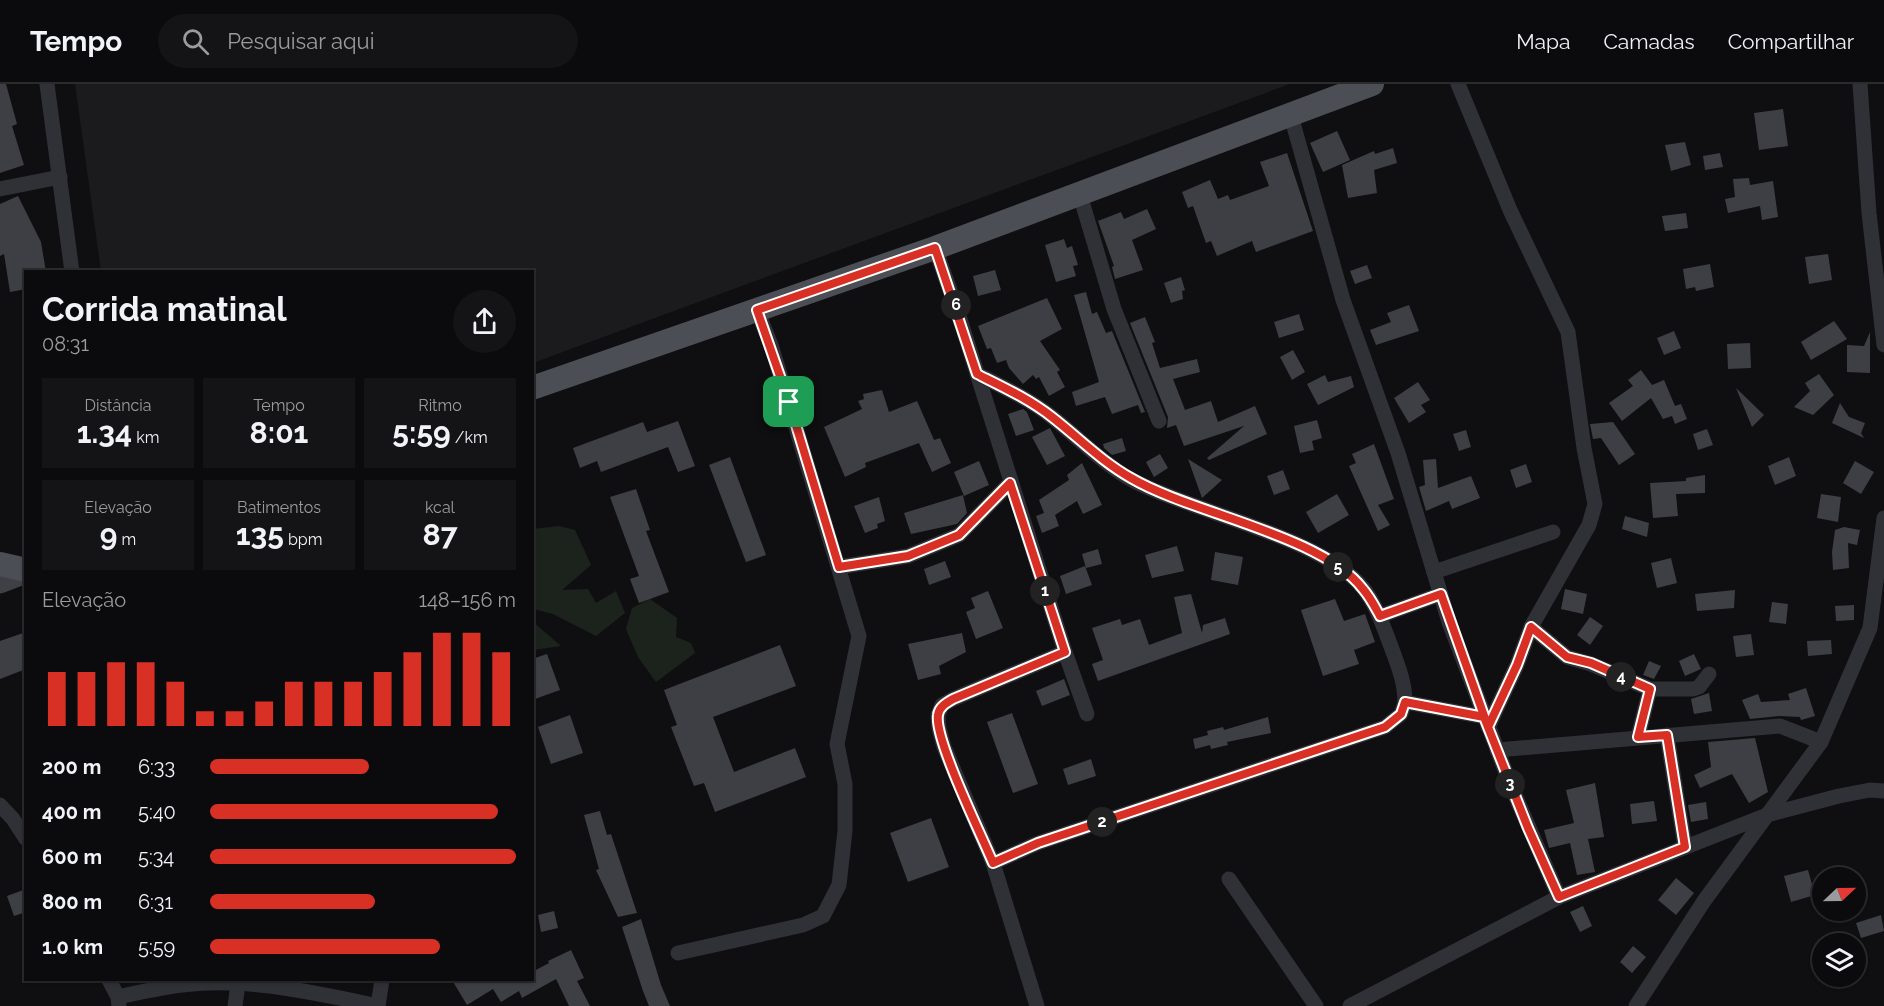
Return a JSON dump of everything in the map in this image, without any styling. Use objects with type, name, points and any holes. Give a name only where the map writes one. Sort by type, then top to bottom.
[{"type":"main road","points":[[534,387],[935,248],[1372,84]]},
{"type":"main road","points":[[0,564],[24,571]]},
{"type":"main road","points":[[0,583],[24,573]]},
{"type":"street","points":[[47,84],[72,270]]},
{"type":"street","points":[[1458,84],[1510,210],[1568,332],[1584,448],[1595,504],[1589,525],[1531,627],[1517,665],[1486,722]]},
{"type":"street","points":[[1860,84],[1868,204],[1884,345]]},
{"type":"street","points":[[1291,116],[1343,300],[1398,453],[1441,594],[1486,722],[1559,897]]},
{"type":"street","points":[[0,189],[60,177]]},
{"type":"street","points":[[1080,195],[1114,309],[1159,421]]},
{"type":"street","points":[[935,248],[1065,652],[1088,714]]},
{"type":"street","points":[[678,953],[803,925],[823,916],[839,885],[845,831],[845,784],[837,744],[859,636],[771,345],[757,310]]},
{"type":"street","points":[[977,374],[1015,392],[1052,417],[1106,464],[1134,480],[1165,495],[1294,543],[1339,567],[1363,588],[1380,616],[1401,674],[1405,702],[1401,714],[1385,727],[1038,843],[993,863]]},
{"type":"street","points":[[839,567],[908,556],[959,535],[1010,483]]},
{"type":"street","points":[[1635,1006],[1704,901],[1821,742],[1870,628],[1884,518]]},
{"type":"street","points":[[1434,572],[1553,532]]},
{"type":"street","points":[[1380,616],[1441,594]]},
{"type":"street","points":[[1531,627],[1567,657],[1591,663],[1650,689],[1693,689],[1699,687],[1709,674]]},
{"type":"street","points":[[1037,1006],[993,863],[944,747],[938,715],[942,705],[953,699],[1065,652]]},
{"type":"street","points":[[1638,737],[1650,689]]},
{"type":"street","points":[[1405,702],[1486,722]]},
{"type":"street","points":[[1497,750],[1780,726],[1821,742]]},
{"type":"street","points":[[1667,735],[1685,847]]},
{"type":"street","points":[[1350,1006],[1559,897],[1767,815],[1839,796],[1882,789]]},
{"type":"street","points":[[0,805],[19,816],[24,832]]},
{"type":"street","points":[[1229,879],[1316,1006]]},
{"type":"street","points":[[109,981],[119,1001],[165,986],[212,981],[378,1006],[382,981]]},
{"type":"street","points":[[235,1006],[238,984]]},
{"type":"shaded area","points":[[75,84],[1290,84],[534,363],[534,270],[101,270]]},
{"type":"shaded area","points":[[559,526],[575,530],[591,565],[562,590],[588,589],[596,603],[616,591],[625,613],[596,636],[553,614],[534,609],[534,529]]},
{"type":"shaded area","points":[[650,599],[677,618],[676,637],[691,643],[695,653],[656,682],[638,657],[626,629],[632,608]]},
{"type":"shaded area","points":[[534,623],[561,646],[534,650]]},
{"type":"building","points":[[0,84],[6,84],[17,124],[12,126],[24,165],[0,173]]},
{"type":"building","points":[[1783,109],[1788,146],[1759,150],[1754,113]]},
{"type":"building","points":[[1337,131],[1350,160],[1323,172],[1310,143]]},
{"type":"building","points":[[1685,142],[1691,165],[1671,171],[1665,145]]},
{"type":"building","points":[[1393,148],[1397,163],[1374,170],[1377,193],[1348,198],[1342,165],[1374,151],[1375,154]]},
{"type":"building","points":[[1287,153],[1313,231],[1256,252],[1252,241],[1217,256],[1211,241],[1206,243],[1193,206],[1188,208],[1182,192],[1210,180],[1218,199],[1228,195],[1230,200],[1269,186],[1260,162]]},
{"type":"building","points":[[1720,153],[1723,167],[1705,170],[1703,156]]},
{"type":"building","points":[[1749,178],[1750,185],[1773,181],[1778,217],[1762,220],[1760,206],[1728,213],[1725,199],[1735,197],[1733,179]]},
{"type":"building","points":[[18,196],[41,242],[46,270],[24,270],[24,289],[10,292],[4,254],[0,256],[0,204]]},
{"type":"building","points":[[1147,209],[1156,229],[1132,240],[1143,270],[1115,279],[1112,267],[1114,266],[1098,221],[1121,212],[1124,219]]},
{"type":"building","points":[[1686,213],[1688,228],[1665,231],[1662,216]]},
{"type":"building","points":[[1064,239],[1067,248],[1072,246],[1078,265],[1073,266],[1076,276],[1056,282],[1045,245]]},
{"type":"building","points":[[1828,254],[1832,280],[1809,284],[1805,257]]},
{"type":"building","points":[[1710,264],[1714,287],[1696,291],[1695,287],[1686,289],[1683,269]]},
{"type":"building","points":[[1367,265],[1372,278],[1355,284],[1350,271]]},
{"type":"building","points":[[995,270],[1001,290],[978,296],[973,276]]},
{"type":"building","points":[[1181,277],[1185,290],[1182,291],[1183,299],[1171,303],[1164,283]]},
{"type":"building","points":[[1086,292],[1092,314],[1097,312],[1106,333],[1112,331],[1145,412],[1141,413],[1138,405],[1112,414],[1105,397],[1076,406],[1072,392],[1099,382],[1074,295]]},
{"type":"building","points":[[1047,298],[1062,329],[1040,341],[1060,370],[1057,372],[1065,387],[1049,396],[1039,377],[1036,379],[1033,375],[1023,384],[1009,368],[1006,360],[997,363],[991,348],[987,349],[978,326]]},
{"type":"building","points":[[1409,305],[1419,331],[1376,345],[1370,330],[1391,322],[1387,313]]},
{"type":"building","points":[[1299,314],[1304,330],[1279,338],[1274,322]]},
{"type":"building","points":[[1145,317],[1155,342],[1152,343],[1160,368],[1197,359],[1200,372],[1173,379],[1185,410],[1211,401],[1218,422],[1255,406],[1267,434],[1209,460],[1207,458],[1244,426],[1184,446],[1176,425],[1167,428],[1168,417],[1130,323]]},
{"type":"building","points":[[1834,321],[1847,339],[1811,360],[1801,342]]},
{"type":"building","points":[[1674,331],[1681,348],[1664,355],[1657,338]]},
{"type":"building","points":[[1870,332],[1870,373],[1847,372],[1847,345],[1864,346]]},
{"type":"building","points":[[1750,343],[1751,368],[1728,369],[1727,344]]},
{"type":"building","points":[[1293,350],[1305,372],[1292,380],[1280,357]]},
{"type":"building","points":[[1641,370],[1652,385],[1664,380],[1675,406],[1681,404],[1687,419],[1675,424],[1672,416],[1663,419],[1651,398],[1622,421],[1609,403],[1633,386],[1628,380]]},
{"type":"building","points":[[1819,374],[1834,395],[1813,415],[1794,407],[1810,391],[1805,383]]},
{"type":"building","points":[[1325,375],[1328,382],[1351,376],[1354,387],[1318,405],[1307,384]]},
{"type":"building","points":[[1418,382],[1430,400],[1421,405],[1426,412],[1409,423],[1394,398]]},
{"type":"building","points":[[1736,388],[1764,415],[1752,427]]},
{"type":"building","points":[[882,390],[889,412],[917,401],[934,440],[940,438],[951,463],[932,472],[919,443],[865,463],[866,467],[845,477],[824,427],[862,409],[858,401],[864,399],[863,394]]},
{"type":"building","points":[[1840,403],[1849,417],[1865,423],[1861,433],[1864,438],[1832,423]]},
{"type":"building","points":[[1023,409],[1027,412],[1034,430],[1016,436],[1008,414]]},
{"type":"building","points":[[1317,420],[1322,438],[1312,441],[1314,450],[1300,453],[1294,426]]},
{"type":"building","points":[[678,421],[695,466],[678,472],[668,447],[601,472],[597,461],[580,468],[573,448],[643,422],[647,432]]},
{"type":"building","points":[[1613,422],[1635,454],[1619,465],[1601,438],[1593,439],[1590,424]]},
{"type":"building","points":[[1050,428],[1065,456],[1047,465],[1032,437]]},
{"type":"building","points":[[1707,429],[1713,445],[1698,450],[1693,434]]},
{"type":"building","points":[[1466,430],[1471,447],[1459,451],[1453,434]]},
{"type":"building","points":[[1122,438],[1126,451],[1112,455],[1104,448],[1103,444]]},
{"type":"building","points":[[1374,444],[1394,499],[1378,505],[1390,525],[1378,531],[1349,466],[1356,463],[1352,454]]},
{"type":"building","points":[[1160,454],[1168,468],[1154,477],[1146,462]]},
{"type":"building","points":[[730,457],[766,555],[746,562],[709,465]]},
{"type":"building","points":[[1789,457],[1796,476],[1775,485],[1768,466]]},
{"type":"building","points":[[1188,459],[1222,480],[1202,498]]},
{"type":"building","points":[[1436,459],[1438,488],[1471,476],[1480,498],[1452,509],[1449,501],[1426,511],[1419,487],[1425,485],[1423,460]]},
{"type":"building","points":[[979,461],[989,485],[964,496],[954,472]]},
{"type":"building","points":[[1855,461],[1874,472],[1861,494],[1843,483]]},
{"type":"building","points":[[1082,463],[1102,505],[1083,514],[1077,501],[1055,515],[1059,526],[1042,533],[1036,516],[1044,513],[1039,500],[1069,480],[1067,475]]},
{"type":"building","points":[[1526,464],[1532,482],[1516,488],[1510,470]]},
{"type":"building","points":[[1283,470],[1290,489],[1274,495],[1267,476]]},
{"type":"building","points":[[1705,475],[1705,493],[1676,494],[1678,516],[1653,518],[1650,483],[1686,481],[1686,478]]},
{"type":"building","points":[[636,489],[650,530],[646,531],[669,592],[639,603],[630,579],[639,576],[610,497]]},
{"type":"building","points":[[1337,494],[1349,515],[1318,533],[1306,512]]},
{"type":"building","points":[[1821,494],[1841,497],[1838,522],[1817,518]]},
{"type":"building","points":[[963,495],[967,513],[957,524],[911,534],[904,513]]},
{"type":"building","points":[[879,497],[885,521],[877,524],[878,528],[865,533],[854,506]]},
{"type":"building","points":[[1625,516],[1649,523],[1647,537],[1622,529]]},
{"type":"building","points":[[1844,527],[1860,530],[1857,545],[1848,543],[1849,568],[1833,570],[1832,552],[1835,530]]},
{"type":"building","points":[[1177,546],[1184,571],[1152,578],[1145,555]]},
{"type":"building","points":[[1098,549],[1102,564],[1086,568],[1082,554]]},
{"type":"building","points":[[1215,552],[1243,557],[1238,585],[1211,580]]},
{"type":"building","points":[[1671,558],[1677,583],[1657,588],[1651,563]]},
{"type":"building","points":[[945,561],[951,577],[929,585],[924,569]]},
{"type":"building","points":[[1085,566],[1092,585],[1066,594],[1060,576]]},
{"type":"building","points":[[1565,589],[1587,594],[1583,614],[1561,609]]},
{"type":"building","points":[[1735,590],[1734,608],[1697,611],[1695,594]]},
{"type":"building","points":[[988,591],[1003,628],[976,639],[966,612],[975,608],[971,598]]},
{"type":"building","points":[[1191,594],[1202,633],[1203,625],[1225,618],[1230,634],[1098,681],[1092,664],[1103,660],[1092,628],[1120,619],[1122,625],[1140,619],[1149,645],[1182,633],[1174,597]]},
{"type":"building","points":[[1335,599],[1344,621],[1365,614],[1375,642],[1354,650],[1359,664],[1323,676],[1301,610]]},
{"type":"building","points":[[1772,602],[1788,604],[1786,624],[1769,622]]},
{"type":"building","points":[[1854,605],[1854,620],[1836,621],[1835,606]]},
{"type":"building","points":[[1590,617],[1603,626],[1590,645],[1577,635]]},
{"type":"building","points":[[24,633],[24,670],[0,679],[0,641]]},
{"type":"building","points":[[962,633],[966,652],[939,666],[941,674],[918,680],[908,644]]},
{"type":"building","points":[[1751,634],[1754,655],[1736,657],[1733,636]]},
{"type":"building","points":[[1831,640],[1832,654],[1808,656],[1807,641]]},
{"type":"building","points":[[780,645],[796,686],[713,717],[734,772],[795,748],[806,777],[715,812],[704,783],[694,786],[671,727],[677,725],[664,690]]},
{"type":"building","points":[[547,654],[560,690],[534,699],[534,658]]},
{"type":"building","points":[[1694,654],[1701,669],[1685,676],[1679,661]]},
{"type":"building","points":[[1649,661],[1661,666],[1654,679],[1643,675]]},
{"type":"building","points":[[1064,679],[1070,695],[1042,706],[1036,691]]},
{"type":"building","points":[[1806,688],[1815,716],[1801,720],[1800,717],[1779,716],[1750,719],[1742,700],[1758,694],[1761,702],[1790,700],[1788,694]]},
{"type":"building","points":[[1709,693],[1712,711],[1694,714],[1691,699]]},
{"type":"building","points":[[1012,713],[1038,784],[1013,793],[987,722]]},
{"type":"building","points":[[570,715],[583,753],[551,764],[538,727]]},
{"type":"building","points":[[1268,717],[1271,733],[1227,742],[1228,745],[1211,749],[1210,745],[1195,749],[1193,739],[1208,735],[1207,731],[1223,727],[1224,730]]},
{"type":"building","points":[[1755,738],[1768,792],[1749,803],[1732,774],[1700,788],[1694,775],[1711,767],[1708,742]]},
{"type":"building","points":[[1091,759],[1096,776],[1068,785],[1063,769]]},
{"type":"building","points":[[1595,783],[1604,837],[1588,839],[1595,872],[1577,875],[1570,843],[1549,848],[1544,830],[1574,823],[1566,790]]},
{"type":"building","points":[[1654,801],[1657,821],[1632,824],[1630,804]]},
{"type":"building","points":[[1706,802],[1708,819],[1691,822],[1688,805]]},
{"type":"building","points":[[600,811],[607,835],[611,834],[637,913],[618,917],[596,870],[599,869],[584,815]]},
{"type":"building","points":[[931,818],[949,867],[908,882],[890,833]]},
{"type":"building","points":[[1808,870],[1812,896],[1791,902],[1784,876]]},
{"type":"building","points":[[1676,878],[1694,893],[1676,915],[1658,900]]},
{"type":"building","points":[[24,890],[24,913],[14,916],[7,896]]},
{"type":"building","points":[[1583,906],[1592,926],[1580,932],[1570,912]]},
{"type":"building","points":[[554,911],[558,928],[541,932],[538,915]]},
{"type":"building","points":[[1881,915],[1884,931],[1866,936],[1866,933],[1859,933],[1856,923]]},
{"type":"building","points":[[641,919],[661,985],[670,1006],[649,1006],[643,991],[622,927]]},
{"type":"building","points":[[1633,946],[1646,957],[1632,973],[1620,962]]},
{"type":"building","points":[[571,950],[584,978],[577,981],[590,1006],[569,1006],[556,979],[522,998],[519,991],[501,1002],[493,989],[467,1005],[453,981],[534,981],[534,971],[549,963],[548,961]]},
{"type":"route","points":[[935,248],[977,374],[1015,392],[1052,417],[1106,464],[1165,495],[1294,543],[1339,567],[1363,588],[1380,616],[1441,594],[1461,656],[1488,727],[1517,665],[1531,627],[1567,657],[1591,663],[1650,689],[1638,737],[1667,735],[1685,847],[1559,897],[1528,828],[1484,717],[1405,702],[1401,714],[1385,727],[1038,843],[993,863],[944,747],[938,715],[942,705],[953,699],[1065,652],[1010,483],[959,535],[930,549],[908,556],[839,567],[789,402],[757,310],[935,248]]}]
